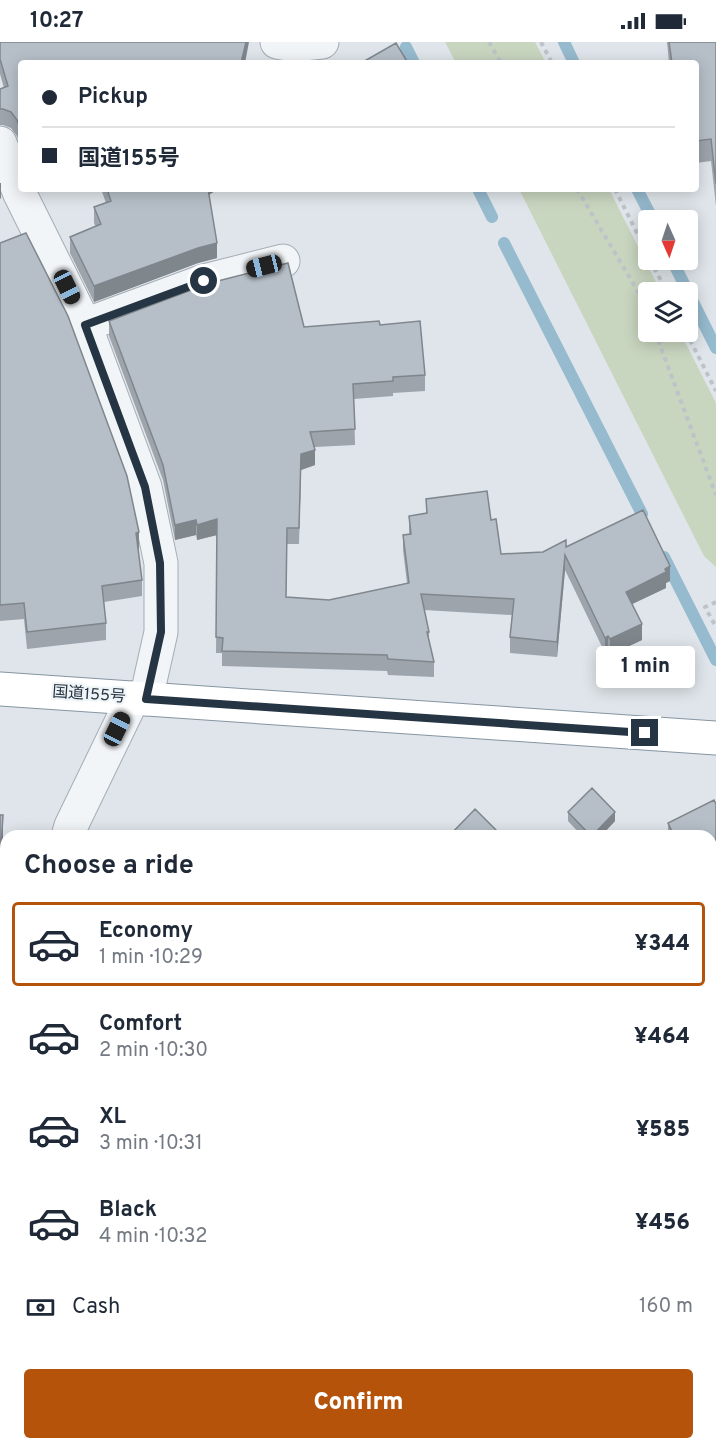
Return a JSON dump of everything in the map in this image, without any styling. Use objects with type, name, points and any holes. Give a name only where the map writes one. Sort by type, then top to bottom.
[{"type":"highway","name":"国道155号","points":[[0,689],[716,738]]},
{"type":"street","points":[[277,42],[293,45],[322,42]]},
{"type":"street","points":[[0,144],[10,198],[85,325],[145,487],[160,563],[161,632],[139,698],[70,830]]},
{"type":"street","points":[[85,325],[204,281],[283,261]]},
{"type":"street","points":[[0,1162],[0,1168]]},
{"type":"path","points":[[489,42],[499,60]]},
{"type":"path","points":[[541,42],[550,60]]},
{"type":"path","points":[[579,192],[638,292]]},
{"type":"path","points":[[616,192],[638,235]]},
{"type":"path","points":[[659,342],[716,495]]},
{"type":"path","points":[[691,342],[716,391]]},
{"type":"path","points":[[716,602],[705,608],[716,627]]},
{"type":"green space","points":[[445,42],[535,42],[544,60],[454,60]]},
{"type":"green space","points":[[521,192],[611,192],[638,246],[638,270],[650,270],[656,282],[638,282],[638,342],[685,342],[716,403],[716,567],[704,556]]},
{"type":"building","points":[[0,42],[246,42],[242,60],[18,60],[18,122],[11,112],[0,109],[0,89],[8,86],[0,59]]},
{"type":"building","points":[[669,42],[716,42],[716,184],[711,139],[699,141],[699,60],[672,60]]},
{"type":"building","points":[[396,43],[406,60],[366,60]]},
{"type":"building","points":[[108,192],[208,192],[217,243],[94,286],[70,237],[101,224],[94,207],[111,201]]},
{"type":"building","points":[[26,233],[68,316],[127,476],[139,532],[136,533],[142,580],[102,586],[106,623],[27,632],[24,603],[0,605],[0,243]]},
{"type":"building","points":[[288,263],[304,327],[379,321],[380,325],[420,321],[425,375],[393,377],[393,381],[353,384],[355,429],[310,432],[315,450],[301,454],[299,528],[287,528],[286,597],[329,600],[409,583],[403,535],[411,534],[409,516],[427,513],[426,499],[487,491],[491,520],[496,519],[501,554],[543,552],[566,540],[566,547],[643,510],[670,566],[665,569],[666,572],[626,592],[642,624],[610,639],[608,636],[605,638],[565,555],[557,642],[510,637],[514,599],[421,594],[434,662],[388,659],[387,655],[222,651],[223,638],[216,637],[217,519],[197,525],[196,520],[175,525],[163,465],[109,321],[210,283]]},
{"type":"building","points":[[592,788],[615,812],[598,830],[585,830],[568,812]]},
{"type":"building","points":[[714,800],[716,804],[716,830],[671,830],[668,823]]},
{"type":"building","points":[[475,809],[496,830],[455,830]]},
{"type":"building","points":[[0,815],[3,815],[2,830],[0,830]]},
{"type":"waterway","points":[[564,42],[573,60]]},
{"type":"waterway","points":[[406,47],[412,60]]},
{"type":"waterway","points":[[480,192],[492,217]]},
{"type":"waterway","points":[[639,192],[648,210]]},
{"type":"waterway","points":[[504,243],[642,514]]},
{"type":"waterway","points":[[677,270],[716,348]]},
{"type":"waterway","points":[[664,557],[716,660]]},
{"type":"route","points":[[204,281],[85,325],[145,487],[160,563],[161,632],[146,699],[645,733]]}]
